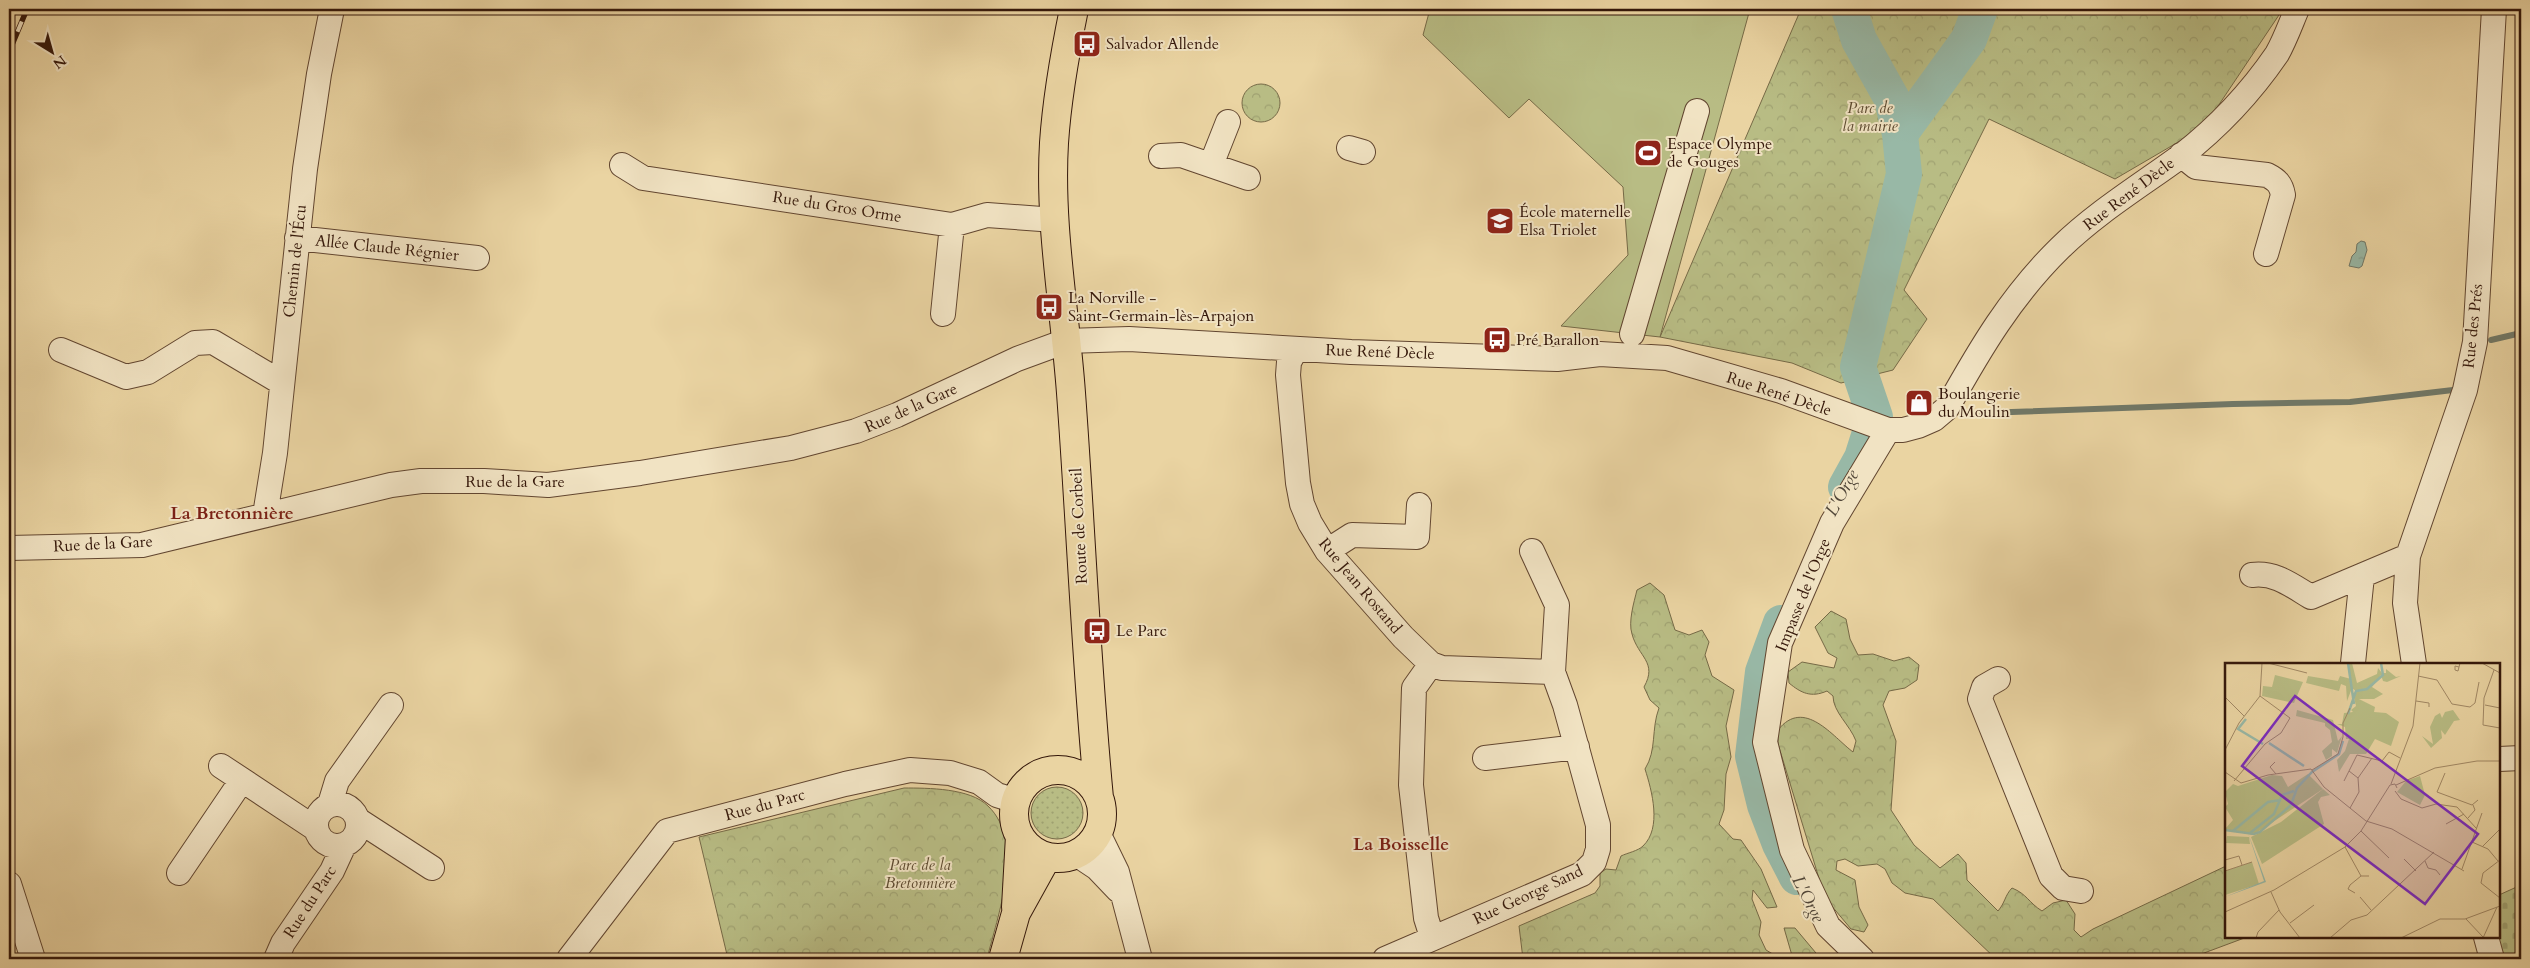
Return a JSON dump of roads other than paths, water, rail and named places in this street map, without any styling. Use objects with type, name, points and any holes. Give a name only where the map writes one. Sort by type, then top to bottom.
[{"type":"main road","name":"Route de Corbeil","points":[[1074,9],[1059,91],[1055,135],[1055,220],[1066,341],[1090,711],[1099,798]]},
{"type":"main road","points":[[1056,771],[1076,747],[1090,711]]},
{"type":"main road","points":[[1003,959],[1016,913],[1020,836],[1015,818],[1016,801],[1031,779],[1043,773],[1056,771],[1070,772],[1082,778],[1092,787],[1099,798],[1102,810],[1098,832],[1092,842],[1076,854],[1065,858],[1047,857],[1034,851],[1020,836]]},
{"type":"main road","points":[[1016,913],[1047,857]]},
{"type":"street","name":"Chemin de l'Écu","points":[[265,515],[275,453],[297,238],[318,74],[332,9]]},
{"type":"street","name":"Rue René Dècle","points":[[1066,341],[1128,339],[1557,359],[1600,354],[1667,358],[1706,371],[1749,381],[1880,428],[1903,430],[1918,426],[1934,419],[1947,408],[2003,312],[2061,247],[2103,211],[2181,155],[2214,127],[2245,94],[2277,53],[2297,9]]},
{"type":"street","name":"Rue des Prés","points":[[2414,663],[2405,603],[2408,556],[2465,390],[2475,342],[2494,9]]},
{"type":"street","points":[[1632,334],[1697,111]]},
{"type":"street","points":[[1211,165],[1228,122]]},
{"type":"street","points":[[1161,156],[1181,155],[1248,178]]},
{"type":"street","points":[[2181,155],[2196,167],[2266,175],[2276,180],[2281,186],[2283,195],[2266,254]]},
{"type":"street","name":"Rue du Gros Orme","points":[[622,165],[644,178],[952,225],[987,215],[1055,220]]},
{"type":"street","points":[[943,314],[952,225]]},
{"type":"street","name":"Allée Claude Régnier","points":[[297,238],[477,258]]},
{"type":"street","name":"Rue de la Gare","points":[[9,548],[142,545],[390,485],[421,481],[484,481],[548,485],[640,473],[799,446],[856,431],[924,403],[1017,359],[1066,341]]},
{"type":"street","points":[[61,350],[126,377],[148,372],[195,343],[214,342],[282,383]]},
{"type":"street","name":"Rue Jean Rostand","points":[[1296,348],[1289,362],[1288,375],[1298,483],[1302,504],[1310,523],[1327,551],[1403,637],[1431,664]]},
{"type":"street","name":"Impasse de l'Orge","points":[[1862,959],[1828,926],[1792,850],[1765,742],[1780,643],[1832,524],[1880,428]]},
{"type":"street","points":[[1327,551],[1352,535],[1417,537],[1419,505]]},
{"type":"street","points":[[1485,758],[1577,747],[1553,672],[1557,605],[1532,551]]},
{"type":"street","points":[[2252,575],[2276,576],[2311,597],[2408,556]]},
{"type":"street","points":[[2353,663],[2362,576]]},
{"type":"street","points":[[1432,938],[1426,918],[1411,785],[1414,688],[1431,664],[1454,669],[1553,672]]},
{"type":"street","points":[[1998,678],[1984,687],[1980,700],[2051,876],[2063,888],[2082,891]]},
{"type":"street","points":[[316,829],[318,815],[330,804],[337,781],[390,705]]},
{"type":"street","name":"Rue George Sand","points":[[1394,958],[1432,938],[1582,874],[1594,862],[1598,850],[1598,825],[1577,747]]},
{"type":"street","points":[[2500,759],[2521,758]]},
{"type":"street","name":"Rue du Parc","points":[[221,766],[316,829],[326,843],[344,845]]},
{"type":"street","name":"Rue du Parc","points":[[569,959],[667,831],[845,784],[910,770],[950,773],[979,782],[997,795],[1016,801]]},
{"type":"street","points":[[179,873],[242,780]]},
{"type":"street","points":[[330,804],[342,804],[349,807],[358,820],[432,868]]},
{"type":"street","name":"Rue du Parc","points":[[276,959],[283,943],[332,871],[344,845],[356,835],[358,820]]},
{"type":"street","points":[[1098,832],[1117,872],[1140,959]]},
{"type":"street","points":[[1076,854],[1097,868],[1124,897]]},
{"type":"street","points":[[9,884],[34,959]]},
{"type":"street","points":[[2486,938],[2492,959]]},
{"type":"water","points":[[2361,241],[2365,242],[2367,250],[2362,266],[2359,268],[2349,266],[2352,256],[2356,252],[2357,244]]},
{"type":"waterway","name":"L'Orge","points":[[1846,487],[1862,458],[1875,417],[1858,367],[1904,174],[1900,134],[1892,99],[1859,40],[1849,9]]},
{"type":"waterway","points":[[1900,134],[1969,39],[1980,9]]},
{"type":"waterway","points":[[2491,340],[2521,333]]},
{"type":"waterway","points":[[1982,413],[2350,402],[2453,390]]},
{"type":"waterway","name":"L'Orge","points":[[1781,623],[1763,672],[1753,756],[1765,805],[1780,844],[1797,877]]},
{"type":"railway","points":[[9,22],[14,9]]},
{"type":"railway","points":[[9,52],[27,9]]},
{"type":"place","name":"Salvador Allende","points":[[1087,44]]},
{"type":"place","name":"Espace Olympe de Gouges","points":[[1648,153]]},
{"type":"place","name":"École maternelle Elsa Triolet","points":[[1500,221]]},
{"type":"place","name":"La Norville - Saint-Germain-lès-Arpajon","points":[[1049,307]]},
{"type":"place","name":"Pré Barallon","points":[[1497,340]]},
{"type":"place","name":"Boulangerie du Moulin","points":[[1919,403]]},
{"type":"place","name":"Le Parc","points":[[1097,631]]},
{"type":"district","name":"La Bretonnière","points":[[232,513]]},
{"type":"district","name":"La Boisselle","points":[[1401,844]]},
{"type":"park label","name":"Parc de la mairie","points":[[1870,117]]},
{"type":"park label","name":"Parc de la Bretonnière","points":[[920,874]]}]
